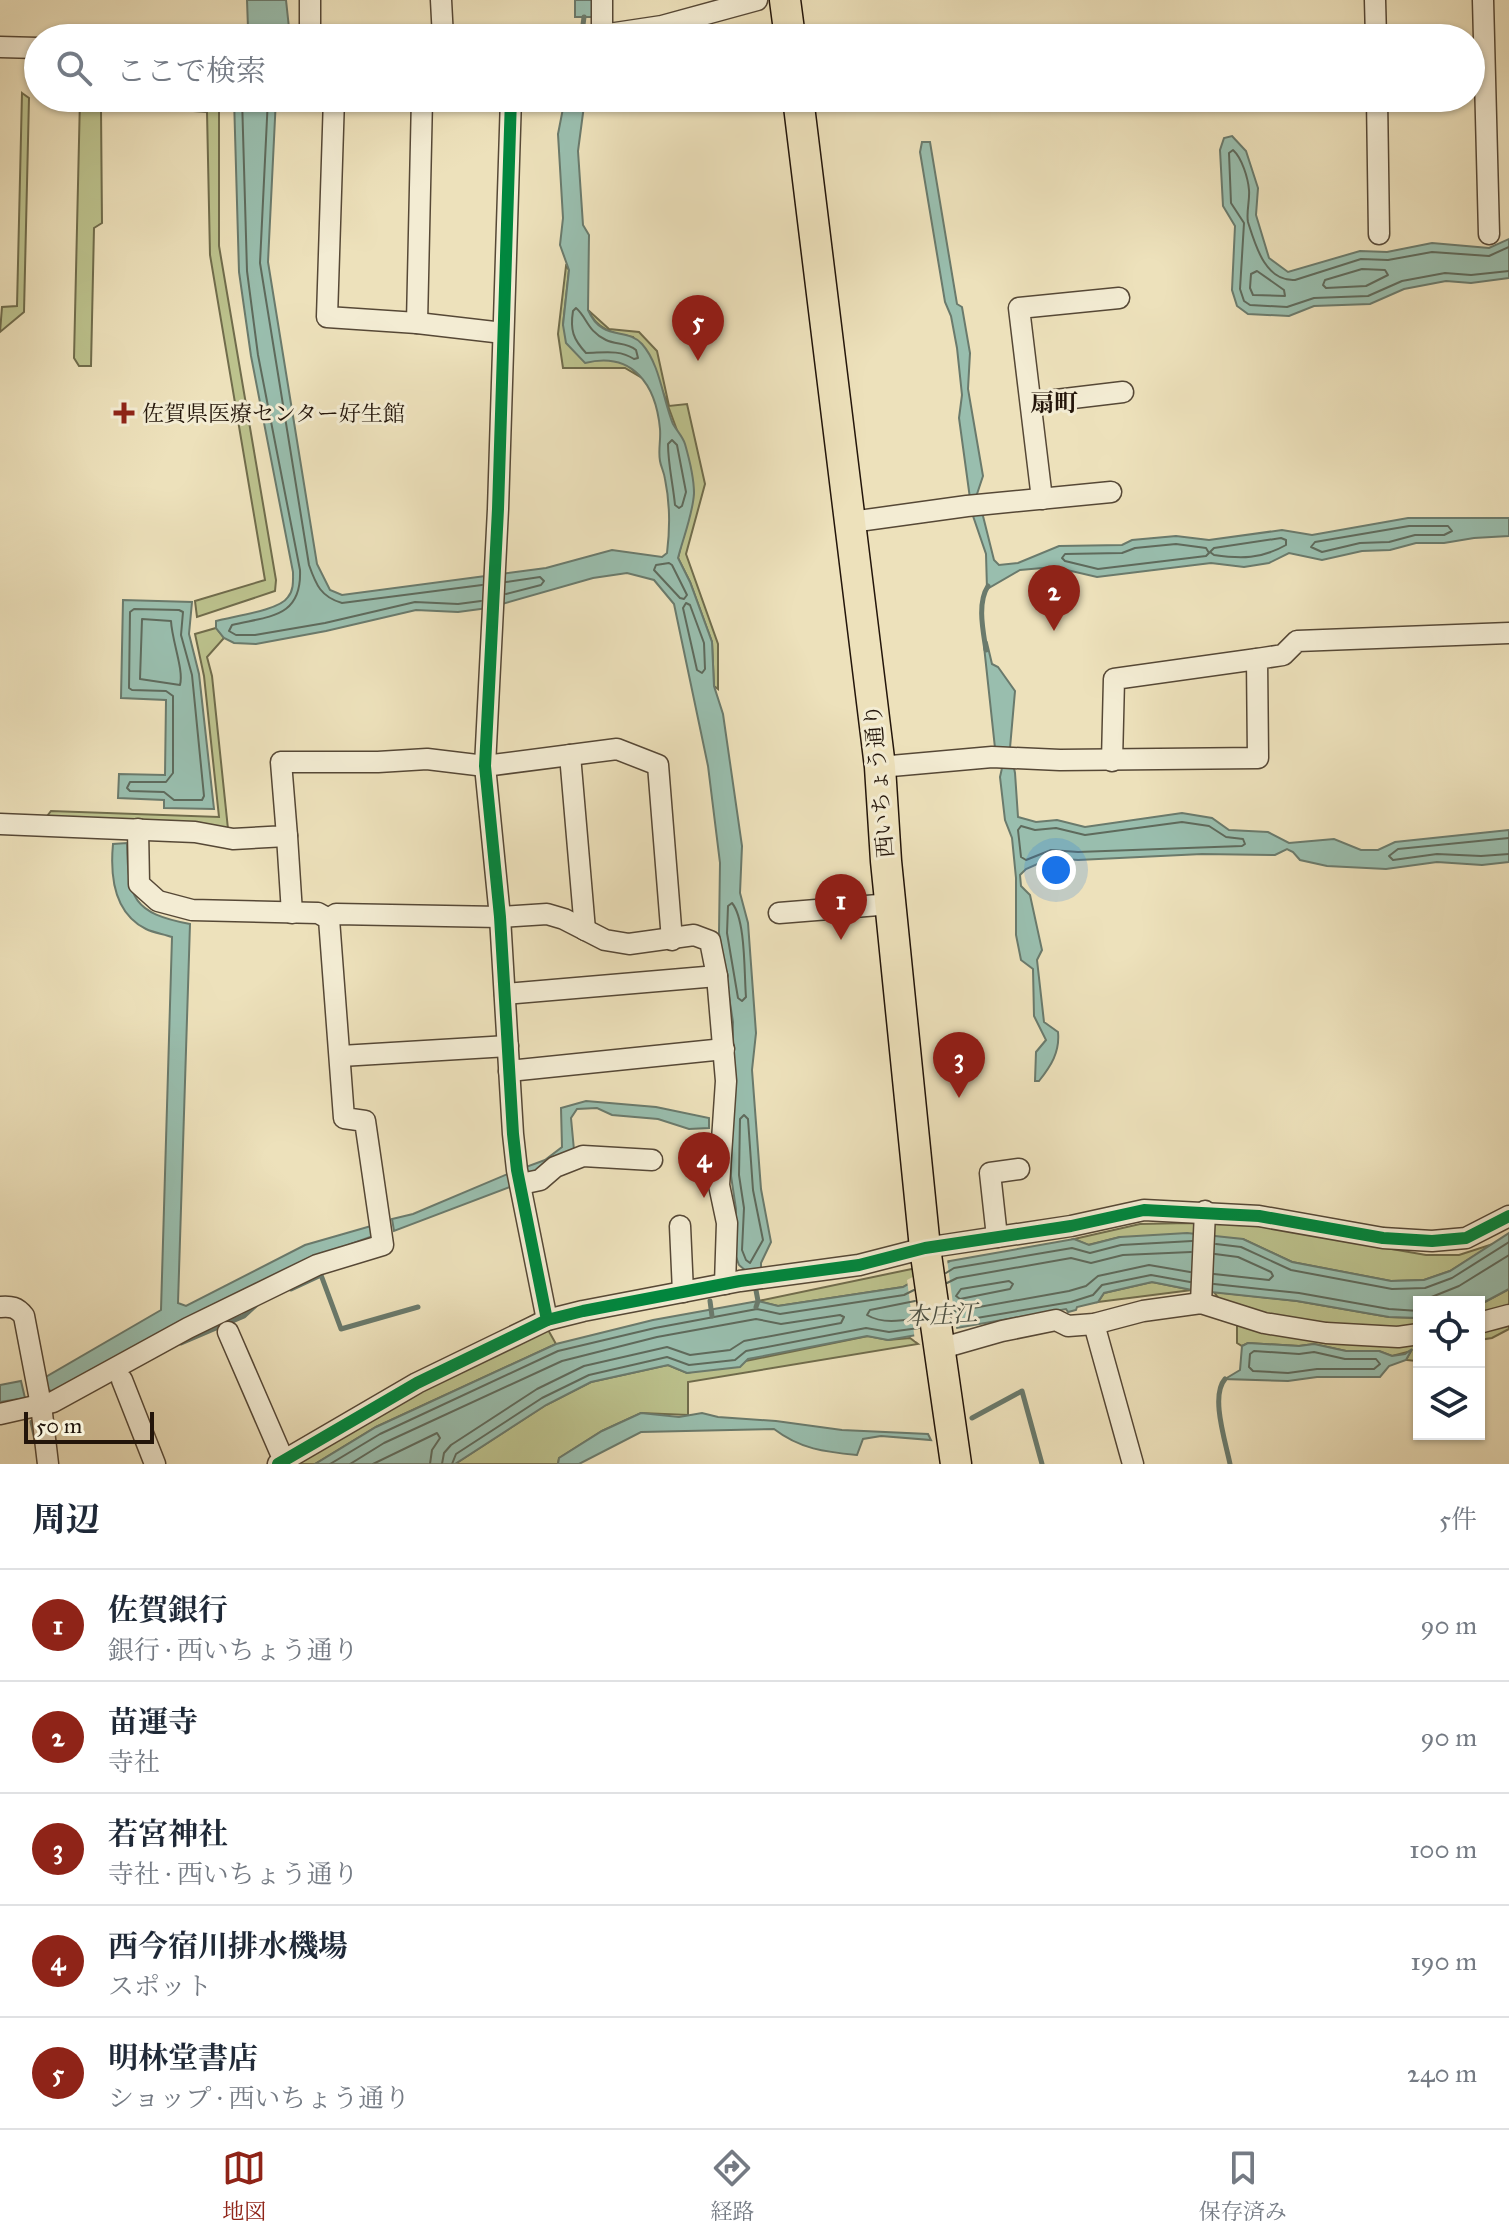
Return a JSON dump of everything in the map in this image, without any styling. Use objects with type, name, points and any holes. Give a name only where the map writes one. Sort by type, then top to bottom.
[{"type":"highway","points":[[785,0],[788,24]]},
{"type":"highway","name":"西いちょう通り","points":[[800,112],[880,767],[925,1248],[956,1464]]},
{"type":"street","points":[[310,0],[310,24]]},
{"type":"street","points":[[441,0],[442,24]]},
{"type":"street","points":[[602,0],[602,24]]},
{"type":"street","points":[[669,24],[757,0]]},
{"type":"street","points":[[1375,0],[1376,24]]},
{"type":"street","points":[[1483,0],[1484,24]]},
{"type":"street","points":[[0,47],[24,48]]},
{"type":"street","points":[[1485,78],[1489,234]]},
{"type":"street","points":[[334,112],[327,317],[503,333]]},
{"type":"street","points":[[417,323],[422,112]]},
{"type":"street","points":[[511,112],[485,766],[500,917],[519,1178],[547,1320]]},
{"type":"street","points":[[1377,112],[1379,234]]},
{"type":"street","points":[[1042,499],[1019,308],[1119,298]]},
{"type":"street","points":[[1031,403],[1123,392]]},
{"type":"street","points":[[851,522],[1111,492]]},
{"type":"street","points":[[1112,761],[1114,679],[1283,655],[1297,641],[1509,633]]},
{"type":"street","points":[[880,767],[992,757],[1112,761],[1258,758],[1257,659]]},
{"type":"street","points":[[292,913],[281,762],[427,759],[485,766],[617,749],[658,765],[672,940]]},
{"type":"street","points":[[570,755],[585,930]]},
{"type":"street","points":[[0,824],[195,832],[233,839],[287,836]]},
{"type":"street","points":[[138,829],[139,884],[158,901],[192,910],[318,913],[329,919]]},
{"type":"street","points":[[779,913],[891,904]]},
{"type":"street","points":[[329,919],[336,914],[500,917],[547,914],[605,940],[629,944],[694,935],[710,941],[717,976],[724,1049],[726,1081],[719,1185],[727,1223],[732,1282]]},
{"type":"street","points":[[0,1414],[53,1402],[188,1328],[317,1265],[383,1245],[365,1121],[344,1118],[329,919]]},
{"type":"street","points":[[505,994],[717,976]]},
{"type":"street","points":[[341,1056],[508,1046]]},
{"type":"street","points":[[509,1071],[724,1049]]},
{"type":"street","points":[[519,1178],[540,1180],[555,1167],[583,1156],[652,1160]]},
{"type":"street","points":[[997,1237],[990,1173],[1019,1169]]},
{"type":"street","points":[[228,1332],[281,1462],[417,1383],[547,1320],[732,1282],[859,1265],[925,1248],[1071,1226],[1144,1210],[1259,1216],[1383,1238],[1432,1241],[1466,1238],[1509,1216]]},
{"type":"street","points":[[1201,1303],[1205,1211]]},
{"type":"street","points":[[680,1226],[683,1292]]},
{"type":"street","points":[[939,1349],[1056,1320],[1068,1326],[1094,1324],[1143,1311],[1201,1303],[1264,1323],[1326,1333],[1398,1337],[1413,1335]]},
{"type":"street","points":[[0,1307],[19,1309],[24,1316],[41,1405],[48,1464]]},
{"type":"street","points":[[1485,1321],[1509,1315]]},
{"type":"street","points":[[1094,1324],[1133,1464]]},
{"type":"street","points":[[122,1380],[155,1464]]},
{"type":"green space","points":[[22,93],[24,112],[29,112],[24,312],[0,332],[2,307],[17,306]]},
{"type":"green space","points":[[80,112],[101,112],[102,223],[94,228],[91,366],[79,366],[74,358]]},
{"type":"green space","points":[[207,112],[219,112],[219,246],[276,580],[275,591],[197,617],[195,601],[265,580],[210,255]]},
{"type":"green space","points":[[566,266],[569,270],[563,325],[602,359],[624,362],[642,378],[625,368],[563,368],[558,334]]},
{"type":"green space","points":[[588,310],[609,329],[639,332],[657,351],[669,406],[687,404],[705,484],[686,554],[718,644],[718,689],[714,686],[712,642],[678,558],[694,492],[678,433],[653,365],[633,337],[601,327]]},
{"type":"green space","points":[[216,628],[224,638],[207,657],[212,676],[228,829],[44,820],[51,811],[219,817],[204,676],[195,634]]},
{"type":"green space","points":[[1140,1224],[1248,1224],[1426,1255],[1459,1255],[1493,1244],[1450,1271],[1424,1280],[1391,1281],[1292,1262],[1243,1239],[1120,1237],[1088,1245],[1074,1239]]},
{"type":"green space","points":[[950,1261],[903,1287],[778,1306],[758,1301]]},
{"type":"green space","points":[[1152,1282],[1192,1290],[1098,1302],[1104,1293]]},
{"type":"green space","points":[[1509,1289],[1509,1329],[1485,1339],[1485,1302]]},
{"type":"green space","points":[[1214,1292],[1413,1318],[1413,1361],[1406,1360],[1411,1351],[1392,1356],[1379,1351],[1346,1351],[1314,1344],[1248,1343],[1242,1346],[1237,1343],[1237,1324]]},
{"type":"green space","points":[[538,1312],[556,1344],[376,1427],[315,1464],[268,1464]]},
{"type":"green space","points":[[868,1336],[888,1340],[910,1338],[918,1344],[688,1382],[688,1415],[641,1413],[602,1431],[559,1458],[558,1464],[455,1464],[546,1405],[591,1382],[668,1365],[687,1373]]},
{"type":"water","points":[[247,0],[286,0],[289,24],[248,24]]},
{"type":"water","points":[[575,0],[594,0],[593,17],[575,17]]},
{"type":"water","points":[[234,112],[275,112],[268,262],[317,564],[330,590],[342,595],[546,568],[612,550],[662,557],[667,553],[668,497],[659,453],[658,413],[653,398],[639,375],[629,367],[616,362],[585,363],[566,343],[563,325],[569,270],[560,245],[563,218],[558,134],[562,112],[583,112],[578,151],[583,225],[589,235],[588,310],[600,326],[636,339],[648,352],[673,424],[684,441],[694,487],[690,518],[678,558],[712,642],[714,686],[723,714],[742,846],[740,893],[748,923],[756,1033],[752,1070],[761,1189],[771,1242],[761,1269],[746,1271],[739,1265],[734,1251],[736,1209],[731,1176],[733,1022],[719,933],[720,863],[708,766],[674,604],[654,580],[627,573],[593,578],[488,608],[458,612],[416,610],[256,644],[234,643],[224,638],[216,628],[216,621],[276,606],[290,594],[293,582],[251,356],[239,272]]},
{"type":"water","points":[[1232,136],[1246,151],[1258,188],[1256,215],[1269,258],[1288,272],[1360,251],[1387,252],[1432,243],[1489,248],[1509,239],[1509,278],[1471,283],[1446,281],[1404,289],[1370,304],[1314,306],[1289,316],[1248,314],[1237,306],[1232,290],[1235,226],[1223,206],[1220,150],[1224,138]]},
{"type":"water","points":[[922,142],[930,142],[957,304],[962,307],[970,353],[968,389],[983,476],[976,497],[977,510],[983,516],[994,560],[999,565],[1018,563],[1059,546],[1122,545],[1132,540],[1176,536],[1209,540],[1282,530],[1312,535],[1408,518],[1509,518],[1509,536],[1416,543],[1322,560],[1289,553],[1269,563],[1244,567],[1211,563],[1097,577],[1054,567],[1020,570],[987,589],[986,554],[972,513],[959,418],[962,395],[957,348],[945,302],[920,152]]},
{"type":"water","points":[[123,600],[192,602],[189,634],[199,674],[214,809],[164,808],[164,800],[118,798],[119,774],[165,775],[166,700],[121,698]]},
{"type":"water","points":[[987,643],[992,664],[998,667],[1015,691],[1010,748],[1018,817],[1036,822],[1057,820],[1085,827],[1182,813],[1212,818],[1229,830],[1268,832],[1289,843],[1334,839],[1361,850],[1378,850],[1395,842],[1509,830],[1509,862],[1482,865],[1437,862],[1386,869],[1327,866],[1300,860],[1287,849],[1275,855],[1051,858],[1026,869],[1020,875],[1021,886],[1030,895],[1042,950],[1037,960],[1044,1022],[1058,1032],[1054,1058],[1039,1081],[1035,1081],[1036,1052],[1046,1040],[1034,1016],[1033,969],[1021,960],[1016,935],[1016,878],[1012,838],[1005,820],[1000,777],[1002,768],[995,748],[984,646]]},
{"type":"water","points":[[127,843],[129,878],[138,900],[156,915],[190,924],[178,1303],[186,1306],[305,1245],[371,1226],[373,1236],[250,1287],[55,1392],[48,1390],[44,1378],[161,1310],[172,937],[135,922],[121,904],[112,869],[113,844]]},
{"type":"water","points":[[586,1101],[656,1107],[709,1118],[709,1128],[689,1129],[658,1119],[612,1115],[597,1108],[577,1109],[571,1118],[574,1150],[538,1174],[525,1175],[523,1168],[545,1160],[562,1147],[561,1108]]},
{"type":"water","points":[[510,1173],[510,1187],[394,1231],[392,1219],[413,1214]]},
{"type":"water","name":"本庄江","points":[[1187,1233],[1243,1239],[1292,1262],[1391,1281],[1424,1280],[1450,1271],[1509,1233],[1509,1289],[1485,1302],[1485,1296],[1413,1296],[1413,1318],[1192,1290],[1152,1282],[1104,1293],[1098,1302],[1068,1312],[1066,1309],[888,1340],[867,1336],[748,1359],[740,1367],[687,1373],[668,1365],[591,1382],[546,1405],[455,1464],[315,1464],[376,1427],[556,1344],[653,1320],[758,1301],[778,1306],[903,1287],[950,1261],[1074,1239],[1089,1245],[1120,1237]]},
{"type":"water","points":[[1248,1343],[1314,1344],[1346,1351],[1379,1351],[1392,1356],[1405,1354],[1412,1349],[1406,1360],[1389,1366],[1380,1377],[1317,1377],[1288,1381],[1225,1379],[1240,1370],[1242,1346]]},
{"type":"water","points":[[21,1381],[25,1398],[0,1402],[0,1385]]},
{"type":"water","points":[[641,1413],[679,1417],[702,1413],[842,1430],[928,1434],[931,1440],[881,1436],[863,1439],[857,1455],[813,1448],[793,1441],[774,1429],[641,1432],[579,1464],[558,1464],[559,1458],[602,1431]]},
{"type":"pier","points":[[947,1259],[957,1334],[915,1341],[907,1280]]},
{"type":"waterway","points":[[583,24],[584,17]]},
{"type":"waterway","points":[[986,650],[982,608],[988,586]]},
{"type":"waterway","points":[[291,1289],[321,1275],[341,1329],[418,1307]]},
{"type":"waterway","points":[[755,1285],[756,1307]]},
{"type":"waterway","points":[[710,1301],[712,1316]]},
{"type":"waterway","points":[[181,1343],[244,1316],[257,1304]]},
{"type":"waterway","points":[[1225,1379],[1219,1396],[1219,1408],[1230,1464]]},
{"type":"waterway","points":[[972,1418],[1022,1391],[1042,1464]]},
{"type":"waterway","points":[[32,1422],[36,1440]]},
{"type":"cycle path","points":[[511,112],[498,509],[485,766],[500,917],[517,1170],[547,1320]]},
{"type":"cycle path","points":[[278,1464],[417,1383],[547,1320],[583,1311],[740,1281],[859,1265],[925,1248],[1071,1226],[1144,1210],[1259,1216],[1383,1238],[1432,1241],[1466,1238],[1509,1216]]},
{"type":"place","name":"明林堂書店","points":[[698,361]]},
{"type":"place","name":"佐賀県医療センター好生館","points":[[124,413]]},
{"type":"place","name":"苗運寺","points":[[1054,631]]},
{"type":"place","name":"佐賀銀行","points":[[841,940]]},
{"type":"place","name":"若宮神社","points":[[959,1098]]},
{"type":"place","name":"西今宿川排水機場","points":[[704,1198]]},
{"type":"district","name":"扇町","points":[[1054,403]]}]
